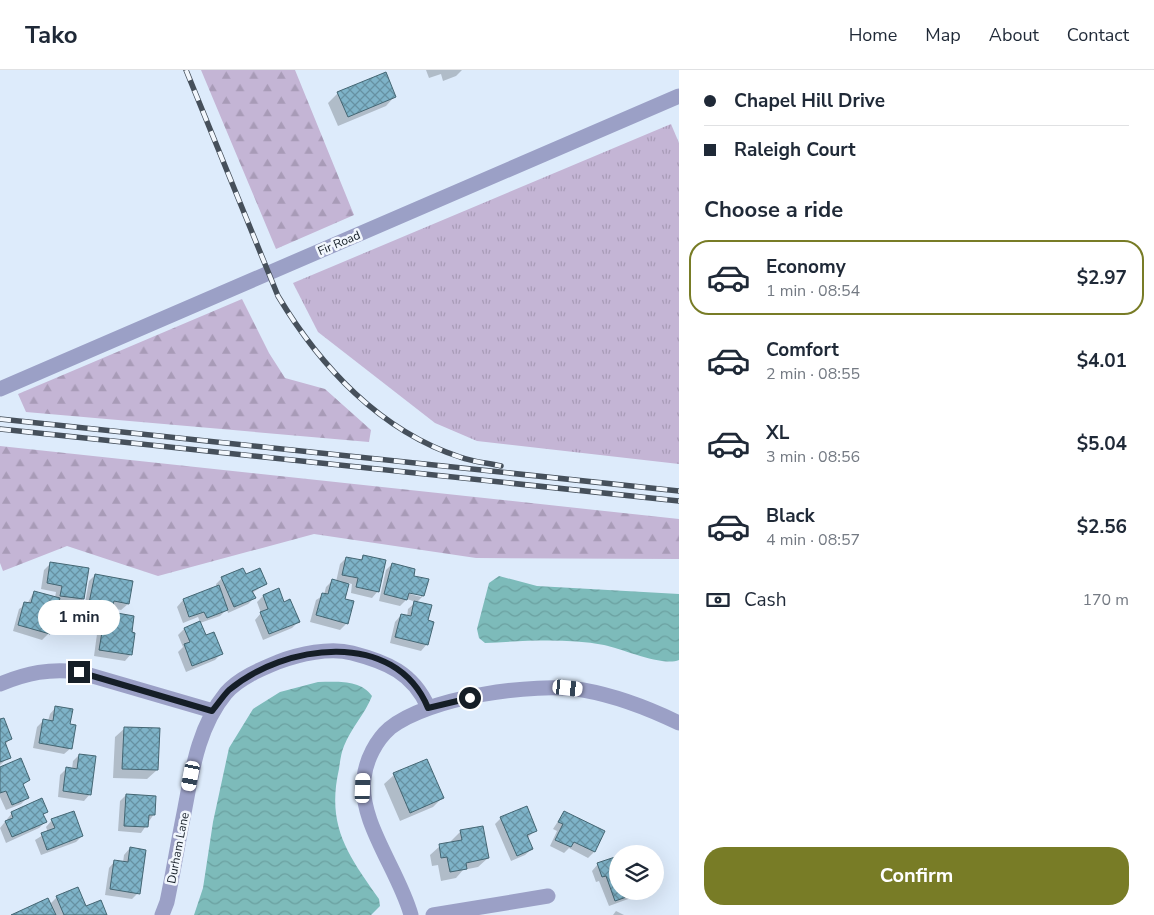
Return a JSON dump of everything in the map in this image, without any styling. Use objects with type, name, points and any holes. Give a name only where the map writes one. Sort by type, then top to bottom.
[{"type":"street","name":"Fir Road","points":[[0,390],[679,96]]},
{"type":"street","name":"Durham Lane","points":[[162,915],[167,902],[194,758],[212,711],[228,691],[259,670],[286,659],[314,652],[348,651],[379,660],[398,670],[422,692],[428,708]]},
{"type":"street","points":[[0,684],[38,671],[61,670],[79,672],[212,711]]},
{"type":"street","points":[[411,915],[406,895],[369,819],[363,799],[364,777],[369,758],[388,730],[402,720],[428,708],[486,694],[553,687],[582,690],[619,698],[655,711],[679,723]]},
{"type":"street","points":[[433,915],[486,911],[548,896]]},
{"type":"green space","points":[[201,70],[295,70],[354,215],[276,249]]},
{"type":"green space","points":[[671,124],[679,143],[679,464],[477,441],[435,423],[318,332],[293,283]]},
{"type":"green space","points":[[242,299],[269,353],[285,378],[325,389],[371,430],[369,442],[26,412],[18,394]]},
{"type":"green space","points":[[0,446],[679,519],[679,559],[476,558],[314,534],[158,576],[67,546],[3,571],[0,563]]},
{"type":"water","points":[[499,576],[537,586],[679,594],[679,660],[672,662],[663,661],[604,645],[575,641],[485,643],[479,638],[477,629],[489,583]]},
{"type":"water","points":[[318,682],[354,684],[372,696],[350,733],[343,749],[335,807],[342,839],[349,854],[379,899],[380,906],[371,915],[194,915],[203,888],[213,822],[229,748],[253,709],[280,692]]},
{"type":"building","points":[[386,72],[396,97],[348,117],[337,92]]},
{"type":"building","points":[[363,555],[386,560],[379,592],[356,587],[358,578],[342,575],[346,557],[362,560]]},
{"type":"building","points":[[50,562],[89,568],[84,599],[60,596],[62,586],[47,583]]},
{"type":"building","points":[[392,563],[415,569],[414,576],[429,579],[424,596],[409,593],[407,600],[384,594]]},
{"type":"building","points":[[243,568],[246,574],[260,568],[267,584],[252,591],[256,598],[234,607],[221,577]]},
{"type":"building","points":[[95,574],[133,581],[129,604],[114,601],[112,608],[89,603]]},
{"type":"building","points":[[332,579],[349,584],[345,599],[354,601],[348,624],[316,615],[322,593],[328,594]]},
{"type":"building","points":[[219,585],[228,610],[207,618],[204,612],[189,617],[183,599]]},
{"type":"building","points":[[279,588],[284,602],[290,599],[300,622],[269,634],[260,612],[268,609],[263,595]]},
{"type":"building","points":[[34,591],[60,598],[50,634],[18,625],[24,602],[31,603]]},
{"type":"building","points":[[414,601],[432,605],[428,620],[434,622],[428,645],[395,637],[401,614],[411,616]]},
{"type":"building","points":[[117,613],[134,616],[132,632],[135,633],[132,655],[99,650],[103,626],[115,628]]},
{"type":"building","points":[[200,621],[206,635],[214,632],[223,654],[192,666],[184,644],[190,642],[184,628]]},
{"type":"building","points":[[55,706],[73,709],[70,724],[76,725],[72,749],[39,743],[43,719],[53,721]]},
{"type":"building","points":[[4,718],[12,739],[5,742],[11,758],[0,762],[0,719]]},
{"type":"building","points":[[124,727],[160,728],[158,770],[122,769]]},
{"type":"building","points":[[79,754],[96,756],[91,795],[63,791],[66,767],[77,769]]},
{"type":"building","points":[[21,758],[30,780],[23,784],[29,798],[12,805],[6,791],[0,793],[0,767]]},
{"type":"building","points":[[427,759],[444,798],[410,813],[393,773]]},
{"type":"building","points":[[126,794],[156,796],[155,815],[149,815],[148,827],[124,826]]},
{"type":"building","points":[[42,798],[48,812],[43,814],[47,822],[12,837],[5,821],[13,818],[11,812]]},
{"type":"building","points":[[527,806],[537,831],[527,835],[533,849],[517,856],[500,817]]},
{"type":"building","points":[[74,811],[83,836],[47,850],[41,833],[55,828],[51,819]]},
{"type":"building","points":[[564,811],[605,831],[595,852],[574,842],[571,847],[555,840],[563,824],[558,822]]},
{"type":"building","points":[[483,826],[489,858],[466,863],[467,869],[450,872],[447,857],[441,858],[439,844],[462,840],[460,830]]},
{"type":"building","points":[[130,847],[146,850],[140,894],[110,889],[114,860],[128,862]]},
{"type":"building","points":[[609,859],[609,884],[606,876],[602,877],[597,863]]},
{"type":"building","points":[[78,887],[86,906],[101,900],[107,915],[64,915],[56,896]]},
{"type":"building","points":[[48,898],[56,915],[11,915]]},
{"type":"railway","points":[[186,70],[278,296],[313,347],[355,393],[378,413],[404,431],[460,457],[501,466]]},
{"type":"railway","points":[[0,419],[679,491]]},
{"type":"railway","points":[[0,429],[679,501]]},
{"type":"route","points":[[79,672],[212,711],[228,691],[259,670],[286,659],[314,652],[348,651],[379,660],[398,670],[422,692],[428,708],[470,698]]}]
